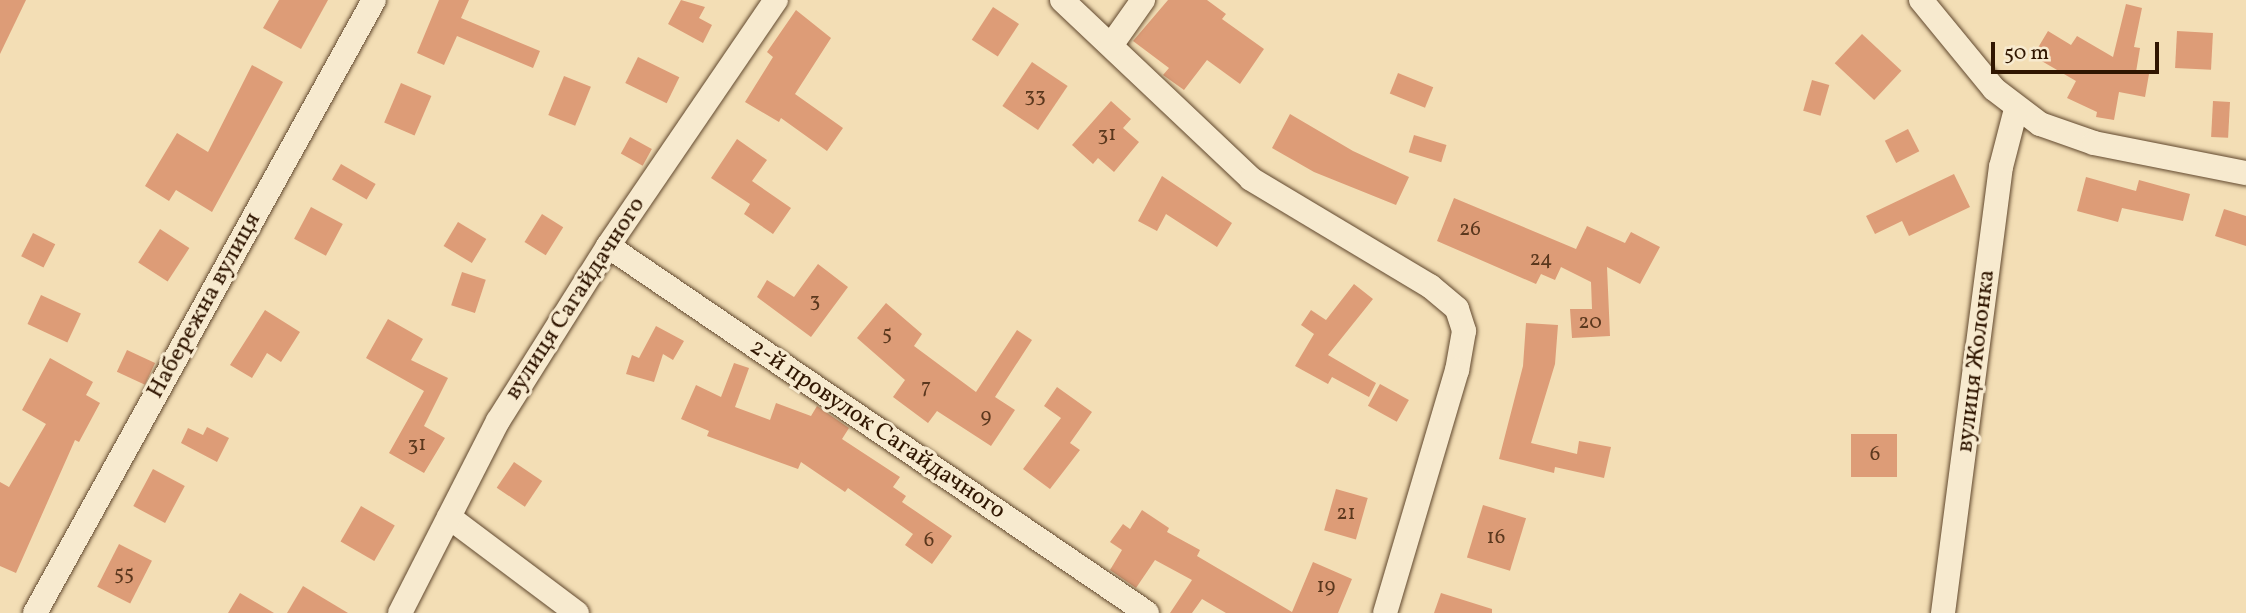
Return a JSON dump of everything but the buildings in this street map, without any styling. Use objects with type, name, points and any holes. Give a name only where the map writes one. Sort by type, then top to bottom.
[{"type":"street","name":"Набережна вулиця","points":[[36,613],[374,0]]},
{"type":"street","name":"вулиця Сагайдачного","points":[[401,613],[498,421],[608,246],[776,0]]},
{"type":"street","points":[[1062,0],[1112,44],[1251,179],[1430,286],[1457,309],[1464,331],[1457,370],[1385,613]]},
{"type":"street","points":[[1112,44],[1143,0]]},
{"type":"street","points":[[1922,0],[2016,109],[2068,136],[2246,173]]},
{"type":"street","name":"вулиця Жолонка","points":[[1942,613],[2001,167],[2016,109]]},
{"type":"street","name":"2-й провулок Сагайдачного","points":[[608,246],[1146,613]]},
{"type":"street","points":[[449,517],[577,613]]}]
